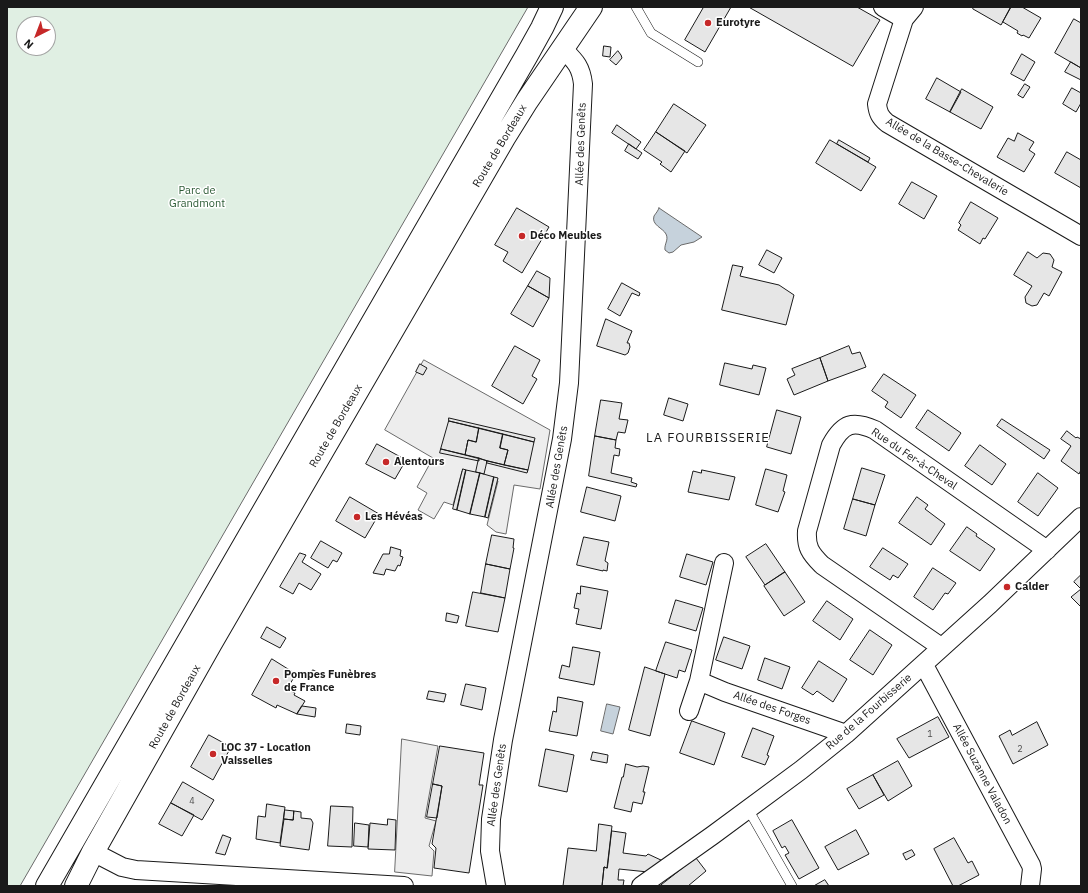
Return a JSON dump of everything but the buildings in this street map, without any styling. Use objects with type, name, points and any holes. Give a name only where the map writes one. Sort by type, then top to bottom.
[{"type":"main road","name":"Route de Bordeaux","points":[[47,886],[527,55],[552,9]]},
{"type":"main road","name":"Route de Bordeaux","points":[[76,886],[93,852],[344,411],[504,138],[586,12]]},
{"type":"street","name":"Allée de la Basse-Chevalerie","points":[[883,7],[909,13],[877,104],[881,117],[887,123],[1081,236]]},
{"type":"street","name":"Allée des Genêts","points":[[496,886],[490,851],[491,819],[503,740],[564,430],[569,383],[581,155],[583,84],[582,74],[578,64],[563,49]]},
{"type":"street","name":"Rue du Fer-à-Cheval","points":[[941,647],[822,565],[812,554],[806,542],[807,531],[831,445],[838,432],[848,426],[862,424],[875,430],[1047,550]]},
{"type":"street","name":"Rue de la Fourbisserie","points":[[640,886],[801,770],[846,734],[924,665],[941,647],[990,604],[1081,517]]},
{"type":"street","points":[[689,711],[699,682],[724,563]]},
{"type":"street","name":"Allée Suzanne Valadon","points":[[924,665],[1031,865],[1030,886]]},
{"type":"street","name":"Allée des Forges","points":[[699,682],[846,734]]},
{"type":"street","points":[[93,852],[122,867],[136,870],[404,886]]},
{"type":"lane","points":[[636,7],[651,33],[698,62]]},
{"type":"lane","points":[[748,809],[792,886]]},
{"type":"green space","name":"Parc de Grandmont","points":[[7,7],[528,7],[20,886],[7,886]]},
{"type":"shaded area","points":[[659,208],[702,237],[694,242],[681,245],[673,252],[669,253],[665,250],[667,238],[666,234],[654,222],[654,216]]},
{"type":"shaded area","points":[[424,360],[550,430],[540,489],[514,485],[506,534],[496,532],[487,525],[498,481],[462,471],[453,505],[444,502],[434,519],[418,510],[427,493],[417,487],[433,458],[385,430]]},
{"type":"shaded area","points":[[607,704],[620,707],[613,734],[601,731]]},
{"type":"shaded area","points":[[402,739],[438,746],[425,818],[436,821],[429,846],[434,851],[432,876],[395,872]]},
{"type":"place","name":"Eurotyre","points":[[708,23]]},
{"type":"place","name":"Déco Meubles","points":[[522,236]]},
{"type":"place","name":"Alentours","points":[[386,462]]},
{"type":"place","name":"Les Hévéas","points":[[357,517]]},
{"type":"place","name":"Calder","points":[[1007,587]]},
{"type":"place","name":"Pompes Funèbres de France","points":[[276,681]]},
{"type":"place","name":"LOC 37 - Location Vaisselles","points":[[213,754]]},
{"type":"district","name":"LA FOURBISSERIE","points":[[708,438]]}]
